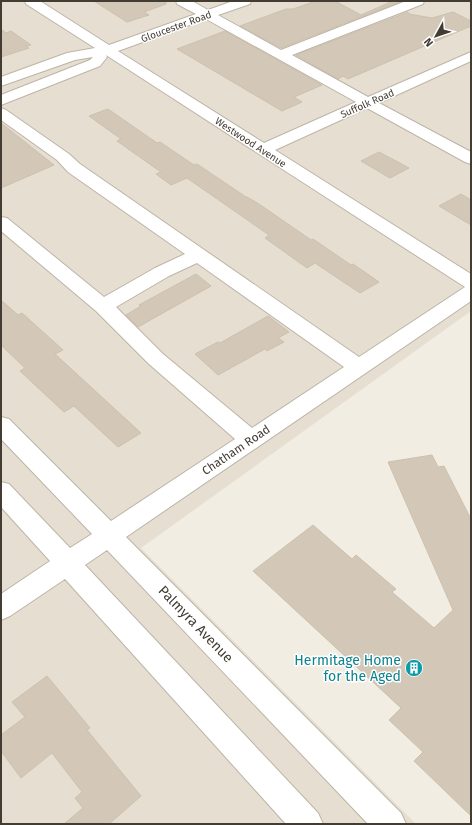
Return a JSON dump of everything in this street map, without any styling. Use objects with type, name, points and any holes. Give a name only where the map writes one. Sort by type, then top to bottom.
[{"type":"street","name":"Westwood Avenue","points":[[31,1],[471,283]]},
{"type":"street","points":[[182,1],[471,159]]},
{"type":"street","name":"Gloucester Road","points":[[1,82],[72,56],[107,50],[245,1]]},
{"type":"street","points":[[280,54],[418,1]]},
{"type":"street","name":"Gloucester Road","points":[[1,100],[95,63],[107,50]]},
{"type":"street","name":"Suffolk Road","points":[[262,150],[471,56]]},
{"type":"street","points":[[1,113],[63,157],[74,168],[359,367]]},
{"type":"street","points":[[1,222],[103,306],[156,359],[251,440]]},
{"type":"street","points":[[103,306],[162,272],[198,255]]},
{"type":"street","name":"Chatham Road","points":[[1,608],[471,292]]},
{"type":"street","name":"Palmyra Avenue","points":[[1,425],[390,824]]},
{"type":"street","points":[[1,491],[307,824]]},
{"type":"shaded area","points":[[1,1],[471,1],[471,311],[141,548],[416,824],[1,824]]},
{"type":"building","points":[[94,1],[166,1],[166,4],[144,12],[149,15],[127,22]]},
{"type":"building","points":[[316,1],[335,1],[361,15],[393,1],[402,1],[281,48],[240,26],[286,9],[293,9]]},
{"type":"building","points":[[408,12],[409,14],[432,18],[453,12],[471,21],[471,26],[348,79],[343,76],[338,79],[296,55]]},
{"type":"building","points":[[1,29],[6,33],[11,31],[31,45],[26,46],[29,48],[1,57]]},
{"type":"building","points":[[225,31],[322,85],[294,97],[302,102],[282,111],[177,49]]},
{"type":"building","points":[[108,109],[157,143],[160,142],[194,165],[197,164],[311,240],[313,239],[379,282],[360,293],[315,263],[307,268],[265,238],[269,235],[187,178],[171,185],[156,174],[161,172],[117,141],[121,139],[89,116]]},
{"type":"building","points":[[1,123],[54,165],[1,188]]},
{"type":"building","points":[[379,152],[409,168],[390,178],[361,161]]},
{"type":"building","points":[[461,194],[471,200],[471,225],[439,206]]},
{"type":"building","points":[[196,274],[211,286],[138,327],[126,315],[141,306],[139,305]]},
{"type":"building","points":[[1,300],[18,315],[22,313],[63,350],[55,354],[141,433],[118,447],[74,406],[64,412],[20,371],[25,368],[1,345]]},
{"type":"building","points":[[268,316],[289,332],[278,338],[284,342],[267,351],[265,349],[218,375],[195,354],[218,342],[220,343]]},
{"type":"building","name":"Hermitage Home for the Aged","points":[[432,455],[438,467],[444,466],[471,519],[471,816],[414,761],[423,752],[389,720],[401,708],[253,571],[313,525],[352,559],[356,555],[396,589],[392,592],[434,628],[453,610],[388,462]]},
{"type":"building","points":[[47,676],[90,728],[87,730],[141,796],[109,824],[64,824],[83,808],[75,798],[82,792],[52,753],[21,778],[1,751],[1,735],[25,717],[12,702]]},
{"type":"place","name":"Hermitage Home for the Aged","points":[[414,668]]}]
